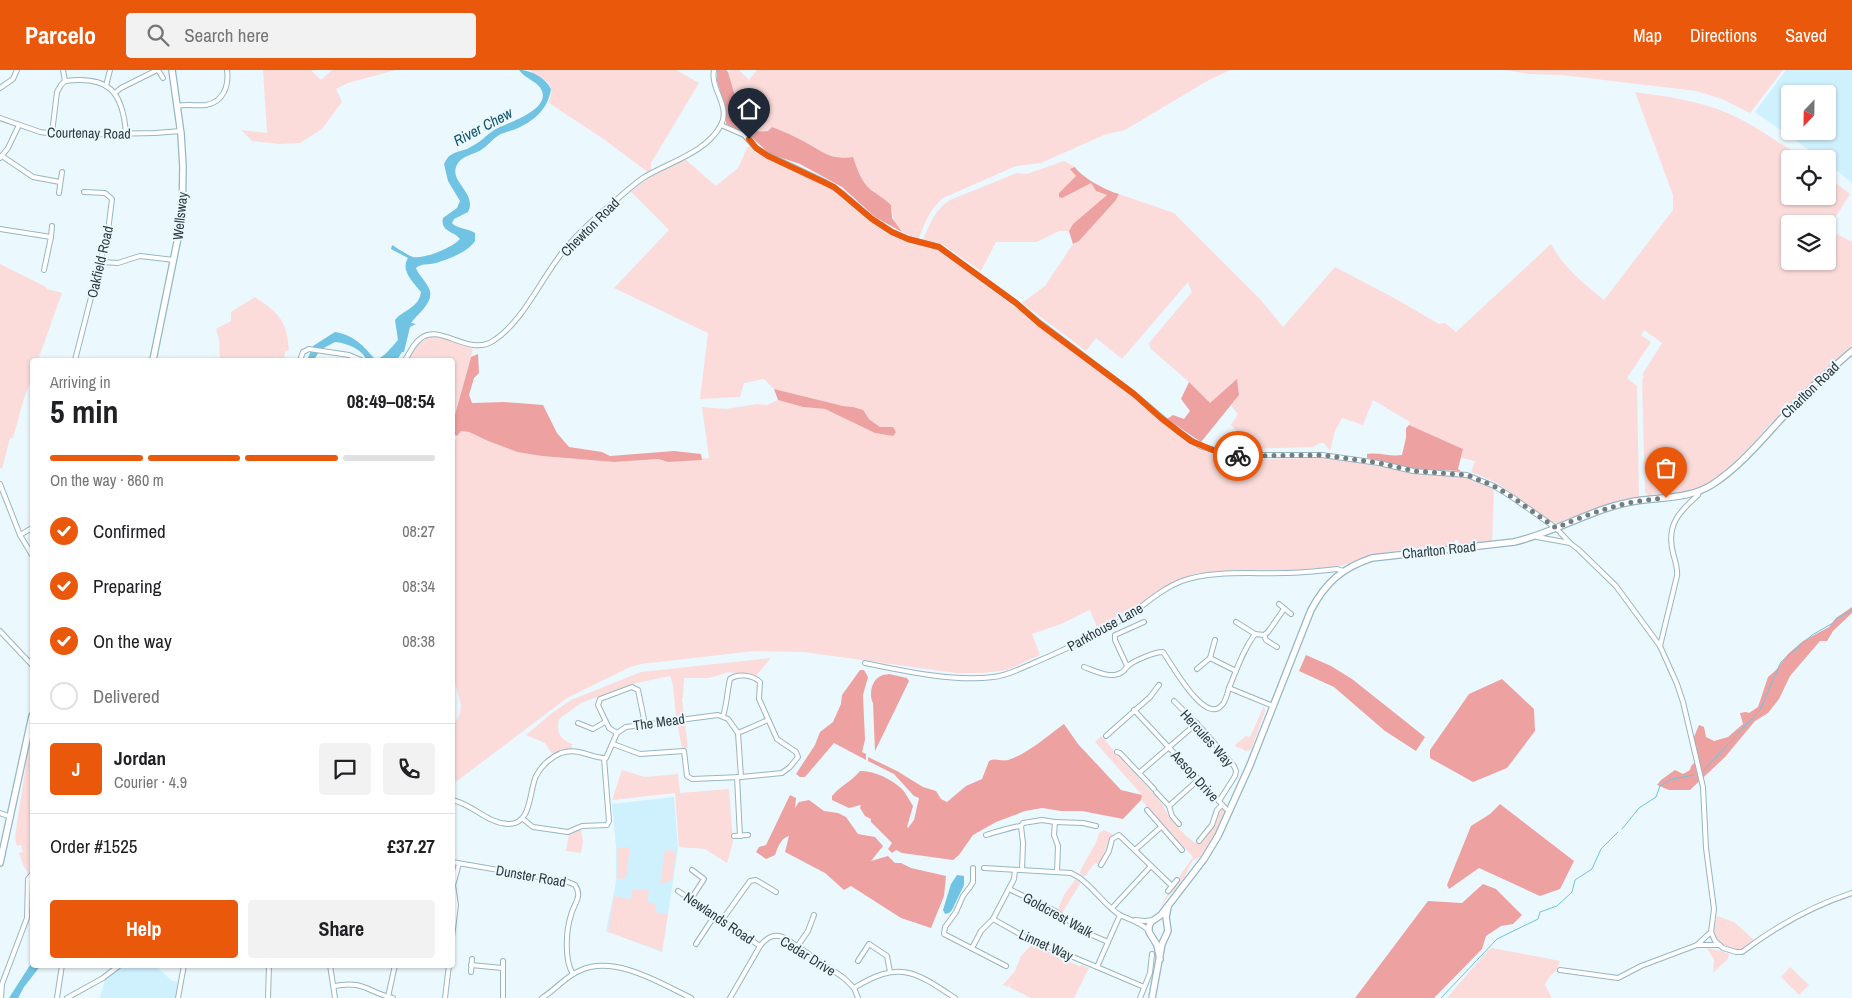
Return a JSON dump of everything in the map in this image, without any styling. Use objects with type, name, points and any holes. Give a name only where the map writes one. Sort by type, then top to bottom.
[{"type":"street","points":[[0,88],[13,79],[17,70]]},
{"type":"street","points":[[63,70],[65,81]]},
{"type":"street","points":[[106,86],[110,70]]},
{"type":"street","points":[[115,93],[121,88],[158,70],[163,78]]},
{"type":"street","name":"Wellsway","points":[[153,358],[182,218],[183,166],[181,131],[172,70]]},
{"type":"street","points":[[177,106],[206,105],[215,102],[225,91],[228,82],[227,70]]},
{"type":"street","points":[[714,70],[714,86],[722,105],[721,125],[744,135],[756,148],[768,156],[825,182],[842,193],[872,219],[892,232],[908,239],[939,247],[1016,303],[1040,324],[1134,394],[1179,432],[1200,446],[1231,455],[1322,455],[1379,463],[1414,471],[1467,475],[1484,481],[1506,493],[1556,528],[1616,586],[1660,646],[1683,702],[1703,787],[1706,848],[1714,908],[1710,932],[1698,946]]},
{"type":"street","points":[[52,133],[57,92],[61,85],[65,81],[84,80],[106,86],[115,93],[123,111],[126,134]]},
{"type":"street","name":"Courtenay Road","points":[[0,118],[52,133],[126,134],[181,131]]},
{"type":"street","points":[[19,125],[14,138],[1,157],[33,177],[60,182]]},
{"type":"street","name":"Chewton Road","points":[[406,358],[418,341],[427,335],[438,335],[472,346],[481,346],[494,340],[511,326],[559,257],[578,235],[643,178],[697,149],[710,139],[721,125]]},
{"type":"street","points":[[59,192],[62,172]]},
{"type":"street","name":"Oakfield Road","points":[[75,358],[101,262],[108,231],[112,199],[105,193],[84,192]]},
{"type":"street","points":[[44,270],[52,226]]},
{"type":"street","points":[[0,229],[51,237]]},
{"type":"street","points":[[101,262],[118,263],[140,256],[174,260]]},
{"type":"street","points":[[301,358],[303,352],[309,349],[349,355],[356,358]]},
{"type":"street","name":"Charlton Road","points":[[1151,934],[1149,926],[1204,859],[1218,836],[1250,765],[1311,610],[1320,594],[1343,571],[1365,560],[1384,556],[1514,542],[1535,536],[1593,512],[1623,503],[1699,491],[1714,483],[1734,468],[1852,350]]},
{"type":"street","points":[[70,354],[76,355]]},
{"type":"street","points":[[0,484],[20,535],[30,552]]},
{"type":"street","points":[[1660,646],[1678,570],[1672,546],[1674,525],[1678,514],[1698,495],[1699,491]]},
{"type":"street","points":[[1688,494],[1688,504]]},
{"type":"street","points":[[20,535],[30,529]]},
{"type":"street","points":[[1535,536],[1570,543]]},
{"type":"street","name":"Parkhouse Lane","points":[[865,663],[951,677],[993,677],[1006,674],[1056,654],[1110,627],[1133,614],[1166,589],[1182,581],[1200,576],[1241,573],[1286,573],[1337,569],[1343,571]]},
{"type":"street","points":[[1279,604],[1290,614]]},
{"type":"street","points":[[1264,635],[1284,609]]},
{"type":"street","points":[[1127,666],[1115,635],[1144,622]]},
{"type":"street","points":[[1236,622],[1255,634],[1264,635]]},
{"type":"street","points":[[0,631],[30,663]]},
{"type":"street","points":[[1084,667],[1111,675],[1118,674],[1125,671],[1127,666],[1148,656],[1163,652],[1192,694],[1206,708],[1211,710],[1221,707],[1246,647],[1255,634]]},
{"type":"street","points":[[1264,635],[1266,640],[1277,647]]},
{"type":"street","points":[[1197,669],[1210,658],[1215,640]]},
{"type":"street","points":[[1210,658],[1236,671]]},
{"type":"street","points":[[613,744],[640,754],[684,751],[687,776],[692,779],[739,777],[782,773],[798,757],[796,752],[777,739],[759,695],[760,682],[752,677],[737,675],[730,679],[723,716],[728,719],[738,733],[739,777],[740,836]]},
{"type":"street","points":[[1106,736],[1150,697],[1159,685]]},
{"type":"street","points":[[617,733],[609,728],[605,722],[598,705],[600,699],[635,687],[638,690],[639,700],[643,708],[645,724]]},
{"type":"street","points":[[1230,688],[1273,706]]},
{"type":"street","name":"Hercules Way","points":[[1174,701],[1197,723],[1236,768],[1235,776],[1220,803]]},
{"type":"street","name":"Aesop Drive","points":[[1134,710],[1229,812]]},
{"type":"street","name":"The Mead","points":[[604,758],[608,757],[617,733],[626,726],[713,715],[723,716]]},
{"type":"street","points":[[738,733],[768,720]]},
{"type":"street","points":[[578,723],[593,729],[605,722]]},
{"type":"street","name":"Aesop Drive","points":[[1169,746],[1197,723]]},
{"type":"street","points":[[0,862],[30,726]]},
{"type":"street","points":[[1139,773],[1169,746]]},
{"type":"street","points":[[455,801],[467,805],[488,819],[513,824],[523,819],[536,776],[545,763],[561,753],[580,751],[604,758],[609,821],[606,825],[582,826],[568,832],[533,827],[523,819]]},
{"type":"street","points":[[1117,752],[1169,806],[1172,816],[1179,824]]},
{"type":"street","points":[[1169,806],[1198,780]]},
{"type":"street","name":"Aesop Drive","points":[[1198,841],[1212,825],[1220,803]]},
{"type":"street","points":[[1147,810],[1182,850]]},
{"type":"street","points":[[0,813],[11,817]]},
{"type":"street","points":[[986,835],[1014,826],[1021,826],[1023,823],[1042,820],[1083,823],[1096,826]]},
{"type":"street","points":[[1055,822],[1054,835],[1058,846],[1057,872]]},
{"type":"street","points":[[1021,826],[1023,843],[1022,870]]},
{"type":"street","points":[[1135,850],[1161,827]]},
{"type":"street","points":[[734,836],[748,835]]},
{"type":"street","points":[[1101,865],[1109,851],[1112,839],[1117,835],[1123,838],[1172,886]]},
{"type":"street","name":"Dunster Road","points":[[455,863],[568,882],[575,885],[579,894],[571,914],[567,951],[568,961],[573,974]]},
{"type":"street","points":[[455,881],[459,864]]},
{"type":"street","points":[[1112,908],[1151,866]]},
{"type":"street","points":[[973,868],[972,882],[944,931],[946,936],[954,938],[1006,966]]},
{"type":"street","points":[[984,868],[1071,874],[1077,876],[1120,915],[1145,922],[1162,920],[1167,924]]},
{"type":"street","points":[[691,899],[704,879],[692,870]]},
{"type":"street","points":[[972,948],[981,931],[993,919],[1014,879],[1015,870]]},
{"type":"street","points":[[1,998],[2,984],[27,918],[28,879],[30,876]]},
{"type":"street","points":[[722,920],[750,881],[756,880],[776,892]]},
{"type":"street","points":[[1168,891],[1177,880]]},
{"type":"street","name":"Goldcrest Walk","points":[[1009,888],[1055,911],[1085,932],[1108,942]]},
{"type":"street","name":"Newlands Road","points":[[678,891],[760,946]]},
{"type":"street","points":[[1710,932],[1718,944],[1728,950],[1742,952],[1800,916],[1852,894]]},
{"type":"street","points":[[455,895],[455,913]]},
{"type":"street","points":[[1152,998],[1168,927],[1166,917],[1169,903]]},
{"type":"street","points":[[696,944],[715,915]]},
{"type":"street","points":[[797,947],[808,930],[814,915]]},
{"type":"street","points":[[1097,968],[1120,915]]},
{"type":"street","name":"Linnet Way","points":[[993,919],[1025,938],[1144,987]]},
{"type":"street","points":[[1131,919],[1144,926],[1151,934],[1160,959]]},
{"type":"street","points":[[1151,934],[1161,937],[1166,934]]},
{"type":"street","name":"Cedar Drive","points":[[730,998],[760,946],[765,940],[775,936],[780,936],[797,947],[844,978],[854,988]]},
{"type":"street","points":[[858,961],[869,944],[887,956],[890,972]]},
{"type":"street","points":[[1560,970],[1618,978],[1641,966],[1698,946],[1718,944]]},
{"type":"street","points":[[1140,998],[1150,973],[1152,954]]},
{"type":"street","points":[[471,972],[472,959]]},
{"type":"street","points":[[502,998],[503,961]]},
{"type":"street","points":[[471,965],[502,968]]},
{"type":"street","points":[[542,998],[548,996],[573,974],[597,966],[618,967],[630,970],[691,998]]},
{"type":"street","points":[[57,998],[62,968]]},
{"type":"street","points":[[67,998],[103,978],[116,968]]},
{"type":"street","points":[[178,998],[183,968]]},
{"type":"street","points":[[268,998],[269,968]]},
{"type":"street","points":[[331,968],[335,998]]},
{"type":"street","points":[[334,986],[358,985],[390,997],[395,968]]},
{"type":"street","points":[[445,998],[449,968]]},
{"type":"street","points":[[858,998],[854,988],[873,977],[898,971],[920,976],[956,998]]},
{"type":"shaded area","points":[[263,70],[311,70],[321,80],[332,70],[396,70],[348,83],[336,89],[342,102],[322,129],[300,143],[280,144],[252,141],[241,130],[267,133]]},
{"type":"shaded area","points":[[529,70],[676,70],[699,83],[651,163],[649,173],[605,140],[549,103],[551,95],[550,85]]},
{"type":"shaded area","points":[[717,70],[726,70],[728,72],[735,96],[732,111],[746,128],[755,131],[768,131],[772,127],[832,156],[853,157],[865,183],[891,205],[892,218],[902,232],[875,217],[842,187],[800,164],[770,154],[749,135],[726,124],[726,110],[717,81]]},
{"type":"shaded area","points":[[739,70],[749,80],[757,70],[1230,70],[1207,81],[1125,130],[1104,135],[1041,163],[1016,166],[943,198],[931,211],[919,238],[906,234],[898,228],[893,218],[891,205],[865,183],[853,157],[832,156],[772,127],[768,131],[755,131],[746,128],[732,111],[735,96],[728,72]]},
{"type":"shaded area","points":[[1505,70],[1783,70],[1750,113],[1722,99],[1696,91]]},
{"type":"shaded area","points":[[1786,70],[1852,70],[1852,183],[1836,170],[1836,150],[1809,150],[1795,140],[1836,140],[1836,85],[1781,85],[1781,130],[1755,112]]},
{"type":"shaded area","points":[[1635,92],[1676,98],[1716,109],[1749,124],[1791,150],[1781,150],[1781,205],[1836,205],[1836,183],[1850,194],[1836,216],[1781,215],[1781,270],[1836,270],[1836,233],[1852,242],[1852,345],[1772,422],[1726,471],[1708,483],[1694,489],[1648,495],[1645,492],[1642,381],[1644,376],[1642,375],[1662,343],[1644,330],[1641,335],[1651,342],[1627,378],[1637,386],[1639,497],[1612,503],[1558,523],[1552,522],[1497,483],[1471,472],[1475,461],[1461,458],[1463,449],[1409,425],[1410,422],[1373,400],[1363,425],[1342,418],[1335,431],[1330,451],[1324,443],[1313,447],[1242,449],[1233,446],[1240,435],[1231,425],[1238,414],[1231,406],[1239,395],[1237,380],[1210,404],[1189,382],[1151,349],[1149,343],[1192,292],[1188,282],[1122,359],[1096,338],[1086,351],[1022,303],[1045,286],[1073,244],[1079,241],[1116,200],[1119,194],[1174,213],[1260,299],[1283,327],[1335,267],[1439,324],[1445,323],[1456,332],[1551,244],[1568,268],[1604,300],[1673,210],[1673,195]]},
{"type":"shaded area","points":[[751,145],[755,152],[825,185],[849,201],[889,233],[940,251],[1133,395],[1174,431],[1192,443],[1211,452],[1245,459],[1323,458],[1466,476],[1494,488],[1492,542],[1459,544],[1458,540],[1455,540],[1455,544],[1368,556],[1341,566],[1299,570],[1221,571],[1197,574],[1165,587],[1131,609],[1097,627],[1090,610],[1061,624],[1032,634],[1040,655],[1007,670],[983,673],[956,673],[804,652],[754,651],[641,664],[630,667],[567,698],[455,782],[455,723],[460,714],[461,705],[455,683],[455,441],[461,431],[469,432],[517,452],[542,456],[614,462],[658,459],[668,462],[709,458],[702,407],[726,409],[757,404],[767,405],[778,400],[803,407],[825,409],[875,433],[893,436],[893,427],[880,427],[853,407],[774,389],[764,379],[744,383],[740,397],[700,399],[708,333],[614,288],[669,230],[631,192],[647,179],[685,159],[716,186],[738,168],[747,148]]},
{"type":"shaded area","points":[[1064,161],[1075,167],[1071,169],[1076,176],[1059,193],[1091,183],[1096,191],[1108,195],[1073,224],[1069,231],[1059,231],[1037,242],[996,242],[981,271],[942,244],[923,240],[937,213],[950,200],[1017,173],[1027,174]]},
{"type":"shaded area","points":[[1075,167],[1095,183],[1119,194],[1116,200],[1079,241],[1073,244],[1069,231],[1073,224],[1107,195],[1096,191],[1091,183],[1062,198],[1059,197],[1059,193],[1076,176],[1070,169]]},
{"type":"shaded area","points":[[0,264],[47,289],[62,293],[39,358],[30,358],[30,384],[13,438],[10,438],[2,469],[0,468]]},
{"type":"shaded area","points":[[255,297],[276,313],[284,325],[288,340],[289,350],[285,351],[284,358],[220,358],[219,339],[216,329],[231,321],[231,312]]},
{"type":"shaded area","points":[[433,336],[444,338],[473,349],[455,415],[455,358],[408,358],[421,342]]},
{"type":"shaded area","points":[[478,354],[479,373],[474,378],[469,395],[472,403],[504,402],[543,405],[557,433],[569,447],[602,452],[610,456],[674,451],[701,454],[702,460],[668,462],[658,459],[614,462],[542,456],[517,452],[469,432],[461,431],[457,436],[455,435],[455,415],[471,357]]},
{"type":"shaded area","points":[[1237,379],[1239,395],[1201,442],[1167,419],[1173,415],[1184,419],[1190,411],[1181,399],[1189,382],[1210,403]]},
{"type":"shaded area","points":[[774,389],[863,410],[869,419],[880,427],[893,427],[896,432],[893,436],[875,433],[825,409],[803,407],[778,400]]},
{"type":"shaded area","points":[[1409,425],[1463,449],[1458,469],[1461,471],[1416,469],[1367,458],[1367,454],[1402,455],[1406,428]]},
{"type":"shaded area","points":[[1852,607],[1852,613],[1833,631],[1827,641],[1820,641],[1790,676],[1779,699],[1768,713],[1755,721],[1725,757],[1690,790],[1669,790],[1657,785],[1675,770],[1683,774],[1690,770],[1697,760],[1693,739],[1699,725],[1704,727],[1706,737],[1714,741],[1728,737],[1743,724],[1740,713],[1749,713],[1758,707],[1768,677],[1788,654],[1803,641],[1829,627],[1836,618]]},
{"type":"shaded area","points":[[1306,655],[1331,666],[1352,679],[1425,737],[1416,751],[1385,731],[1334,687],[1299,671]]},
{"type":"shaded area","points":[[771,658],[756,676],[729,672],[709,678],[684,678],[682,699],[688,748],[682,748],[670,676],[632,684],[581,703],[559,719],[558,728],[560,734],[564,740],[572,744],[572,748],[552,754],[545,743],[526,735],[571,700],[641,672]]},
{"type":"shaded area","points":[[860,670],[864,670],[868,677],[863,695],[865,740],[862,752],[866,754],[866,760],[834,743],[805,777],[800,777],[796,774],[815,745],[820,732],[833,722],[841,704],[842,695]]},
{"type":"shaded area","points":[[889,674],[907,678],[909,681],[875,751],[872,688],[878,678]]},
{"type":"shaded area","points":[[1502,679],[1534,709],[1535,731],[1507,768],[1473,782],[1430,758],[1430,750],[1469,694]]},
{"type":"shaded area","points":[[1264,706],[1265,711],[1251,750],[1245,751],[1236,747],[1235,745],[1246,736],[1249,737],[1251,735]]},
{"type":"shaded area","points":[[1064,724],[1078,744],[1121,790],[1142,795],[1141,800],[1123,819],[1082,811],[1061,811],[1042,808],[1025,811],[996,822],[973,835],[959,855],[953,860],[902,853],[896,850],[892,853],[888,849],[892,843],[871,822],[871,819],[865,816],[860,808],[861,805],[849,808],[832,800],[835,792],[860,771],[887,778],[901,788],[913,806],[908,828],[914,820],[919,798],[914,796],[894,774],[868,761],[868,757],[897,771],[923,787],[936,791],[941,799],[947,802],[966,786],[982,779],[989,761],[1008,760],[1018,756]]},
{"type":"shaded area","points":[[1101,736],[1160,801],[1170,818],[1184,834],[1195,843],[1200,842],[1214,826],[1221,808],[1225,811],[1211,842],[1200,857],[1193,860],[1185,876],[1159,910],[1168,893],[1193,857],[1141,800],[1142,795],[1095,742]]},
{"type":"shaded area","points":[[30,743],[30,874],[23,865],[19,853],[23,852],[21,845],[17,846],[15,837]]},
{"type":"shaded area","points":[[622,770],[645,777],[678,774],[680,793],[729,789],[733,842],[727,863],[705,849],[679,847],[675,793],[612,800]]},
{"type":"shaded area","points":[[790,795],[796,798],[795,808],[799,802],[809,800],[824,811],[838,813],[846,817],[858,834],[875,837],[883,846],[871,861],[888,856],[895,863],[946,876],[944,896],[931,928],[901,918],[851,886],[844,890],[825,873],[785,852],[789,836],[781,841],[775,855],[766,859],[756,852],[759,847],[766,845]]},
{"type":"shaded area","points":[[674,797],[678,849],[662,952],[606,931],[616,882],[616,846],[612,804]]},
{"type":"shaded area","points":[[1500,804],[1574,861],[1560,889],[1540,896],[1479,868],[1449,889],[1447,885],[1471,826],[1490,814]]},
{"type":"shaded area","points":[[581,829],[583,842],[581,853],[566,851],[569,834]]},
{"type":"shaded area","points":[[1104,830],[1113,834],[1101,860],[1098,864],[1095,863],[1084,877],[1080,873],[1082,868],[1095,845],[1099,833]]},
{"type":"shaded area","points":[[630,847],[626,878],[617,879],[617,848]]},
{"type":"shaded area","points":[[665,850],[676,851],[672,880],[660,884]]},
{"type":"shaded area","points":[[1075,880],[1080,884],[1062,913],[1058,909],[1064,895]]},
{"type":"shaded area","points":[[1483,884],[1496,889],[1522,915],[1513,924],[1501,926],[1486,936],[1482,949],[1434,998],[1355,998],[1428,901],[1462,903]]},
{"type":"shaded area","points":[[632,890],[649,890],[647,902],[656,904],[655,912],[668,914],[662,951],[608,932],[614,896],[631,899]]},
{"type":"shaded area","points":[[1717,916],[1734,922],[1754,940],[1739,950],[1723,945],[1713,933]]},
{"type":"shaded area","points":[[1032,944],[1079,966],[1082,965],[1089,968],[1074,998],[1031,998],[1009,987],[1013,980],[1008,987],[1003,985],[1015,971],[1021,956]]},
{"type":"shaded area","points":[[1492,948],[1560,961],[1557,969],[1545,985],[1552,998],[1447,998],[1488,950]]},
{"type":"shaded area","points":[[1707,948],[1729,954],[1728,959],[1713,973],[1714,960]]},
{"type":"shaded area","points":[[1790,967],[1809,985],[1799,995],[1781,977]]},
{"type":"shaded area","points":[[119,968],[158,968],[172,981],[178,982],[176,998],[100,998],[105,980]]},
{"type":"water","name":"River Chew","points":[[519,70],[538,75],[546,81],[551,89],[547,102],[540,113],[524,125],[494,138],[486,147],[463,159],[455,169],[456,175],[469,198],[470,205],[468,212],[454,219],[452,223],[475,233],[475,241],[457,255],[416,268],[430,290],[430,296],[426,306],[411,323],[416,324],[410,327],[404,352],[398,358],[380,358],[398,340],[395,320],[417,302],[421,292],[406,271],[408,258],[391,249],[392,245],[413,257],[418,257],[438,252],[460,239],[445,229],[443,223],[443,218],[457,208],[460,201],[448,181],[444,164],[448,157],[469,148],[494,130],[519,119],[540,104],[543,98],[542,91],[538,85]]},
{"type":"water","points":[[335,332],[354,339],[374,358],[365,358],[354,347],[335,342],[320,350],[315,358],[308,358],[313,346]]},
{"type":"water","points":[[957,875],[964,876],[964,885],[952,910],[945,914],[943,910],[951,884]]},
{"type":"water","points":[[30,965],[30,968],[39,968],[18,998],[9,998]]},
{"type":"waterway","points":[[1704,770],[1760,710],[1781,662],[1812,635],[1852,610]]},
{"type":"waterway","points":[[1622,829],[1639,808],[1656,797],[1660,786],[1672,779],[1694,775]]},
{"type":"waterway","points":[[1441,998],[1497,939],[1538,919],[1540,912],[1557,906],[1572,892],[1575,880],[1592,869],[1601,849],[1618,832]]},
{"type":"way so far","points":[[1238,456],[1322,455],[1379,463],[1414,471],[1467,475],[1494,486],[1556,528],[1593,512],[1623,503],[1666,498]]},
{"type":"route","points":[[749,139],[756,148],[768,156],[834,187],[881,226],[908,239],[939,247],[1016,303],[1040,324],[1134,394],[1191,441],[1220,453],[1238,456]]}]
